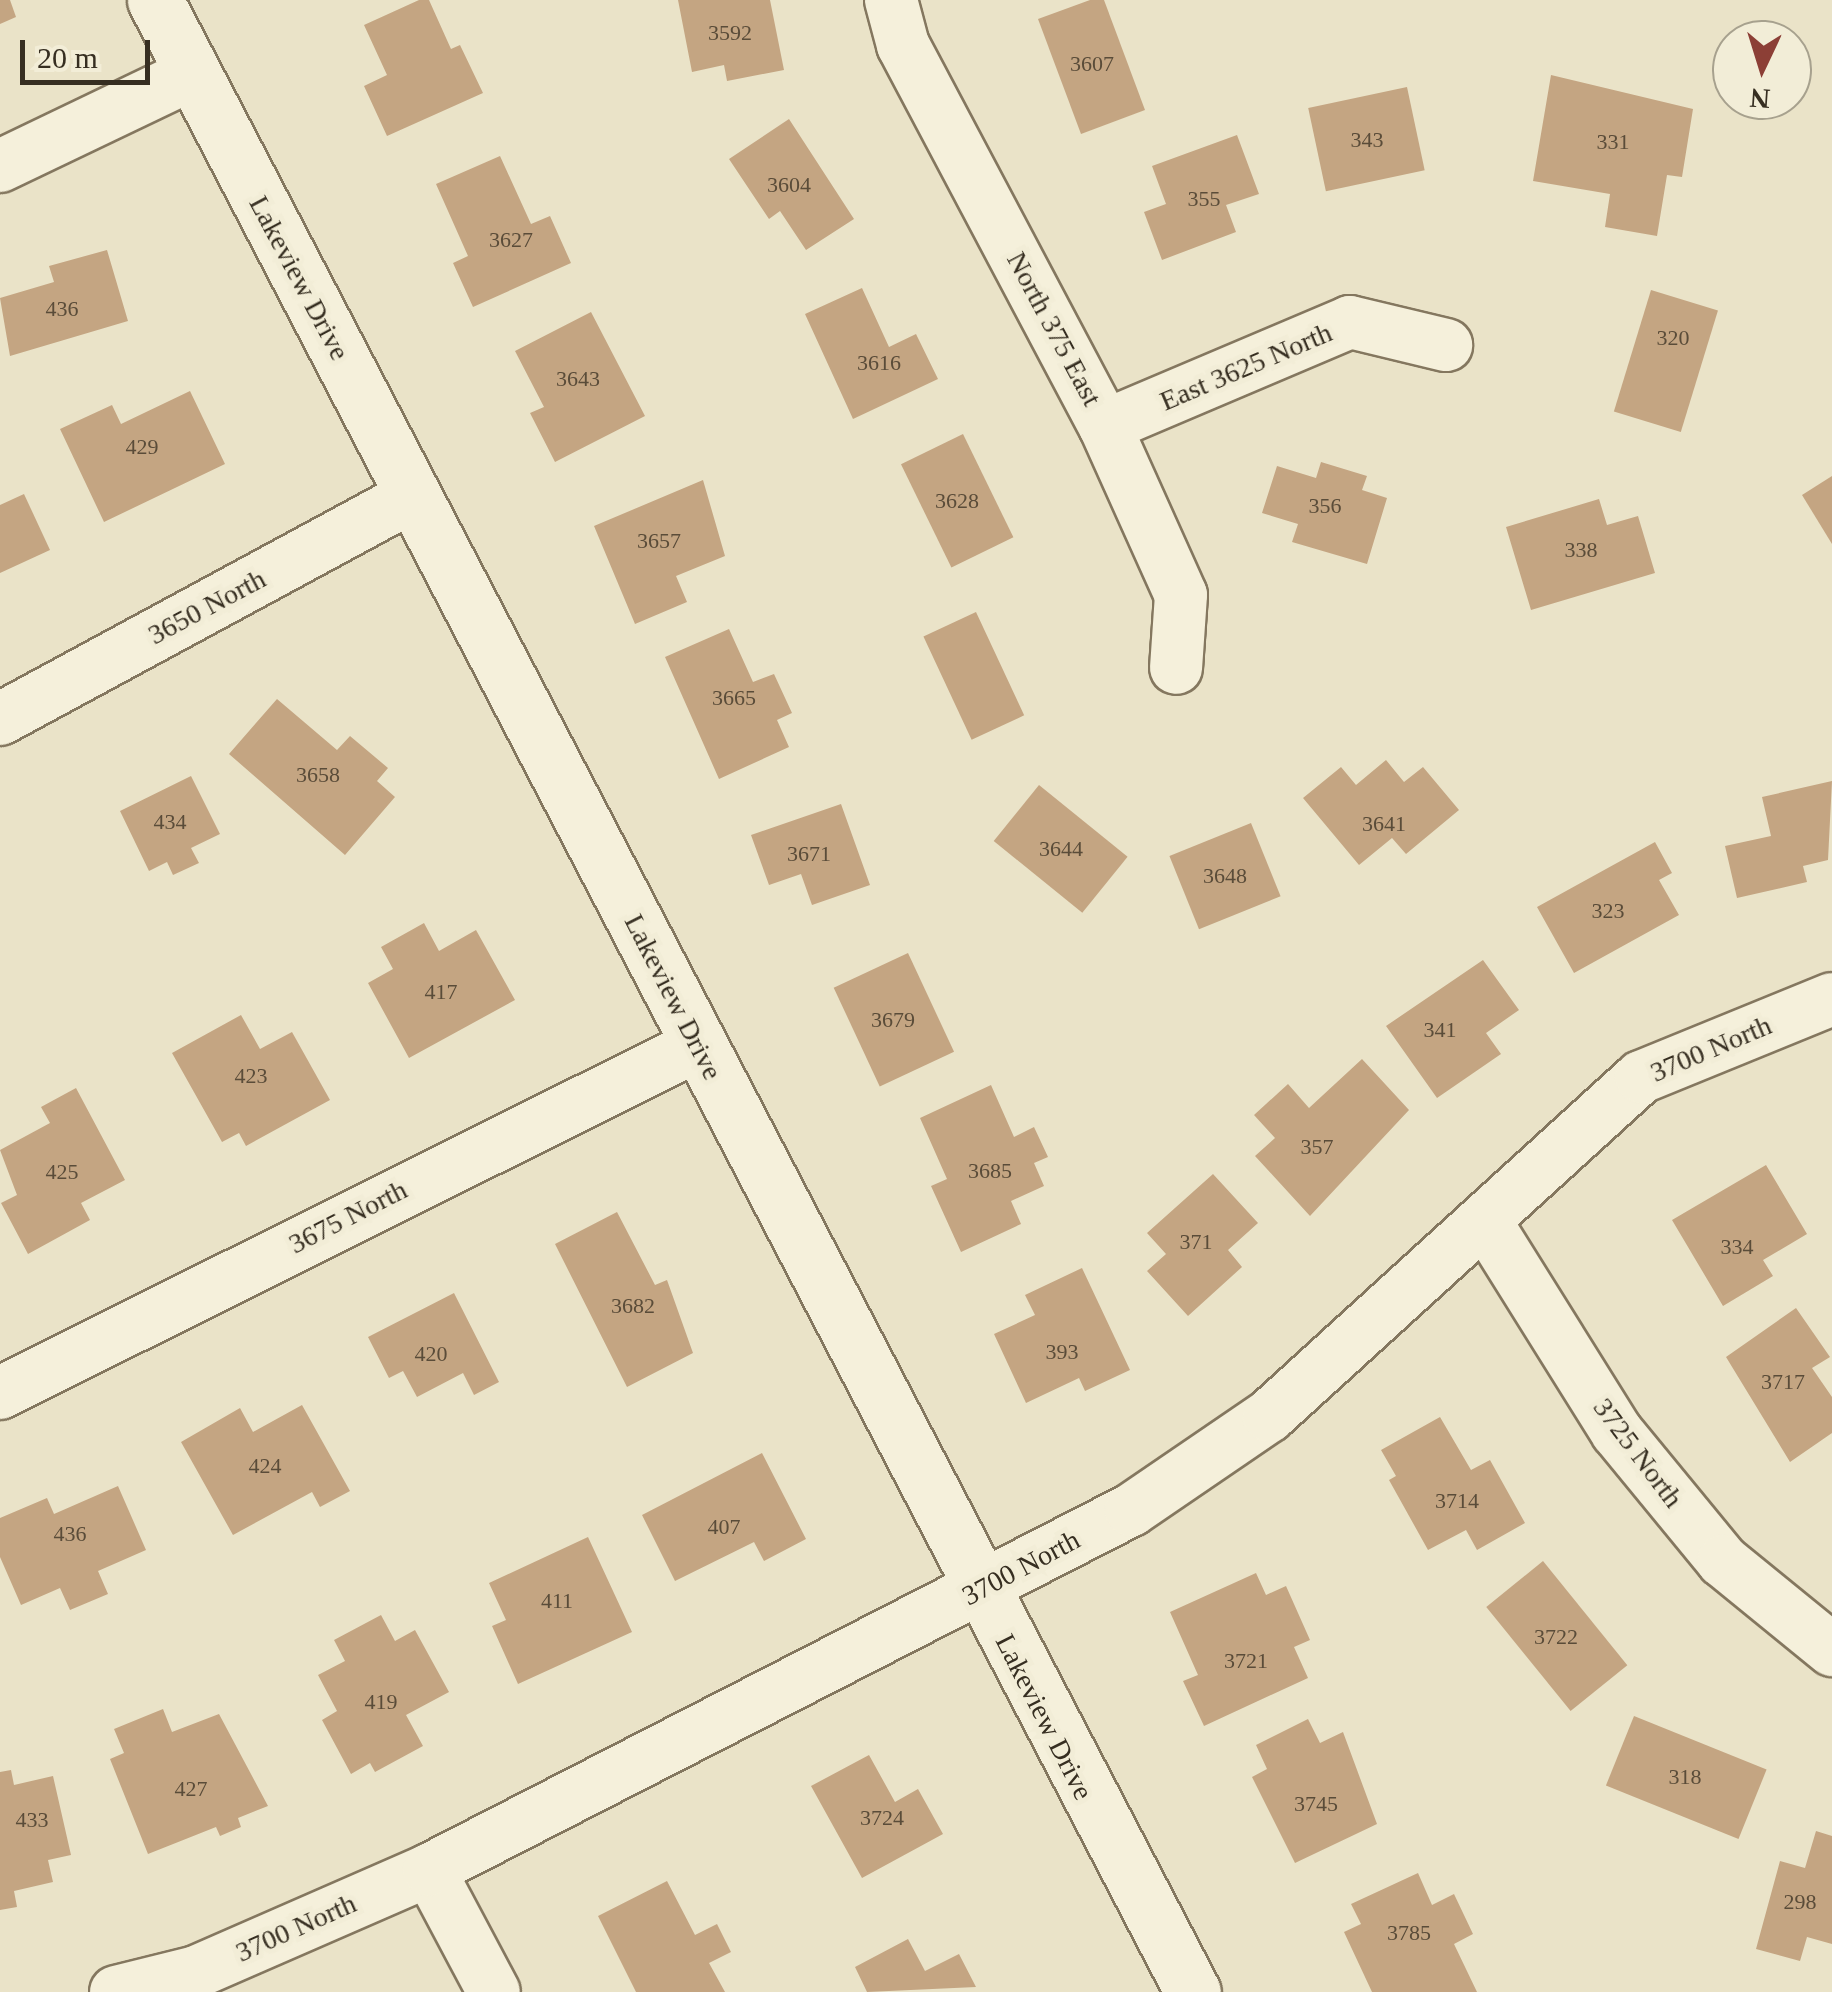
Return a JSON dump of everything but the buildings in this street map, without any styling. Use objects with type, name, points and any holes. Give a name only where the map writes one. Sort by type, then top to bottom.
[{"type":"street","name":"Lakeview Drive","points":[[155,0],[978,1590],[1193,1992]]},
{"type":"street","name":"North 375 East","points":[[891,0],[903,46],[1106,426],[1180,596],[1176,668]]},
{"type":"street","points":[[0,166],[192,74]]},
{"type":"street","name":"East 3625 North","points":[[1106,426],[1350,322],[1446,345]]},
{"type":"street","name":"3650 North","points":[[0,718],[414,495]]},
{"type":"street","name":"3700 North","points":[[116,1992],[196,1972],[429,1870],[1131,1510],[1269,1416],[1641,1077],[1832,999]]},
{"type":"street","name":"3675 North","points":[[0,1393],[698,1045]]},
{"type":"street","name":"3725 North","points":[[1484,1221],[1617,1432],[1723,1561],[1832,1650]]},
{"type":"street","points":[[429,1870],[494,1992]]}]
